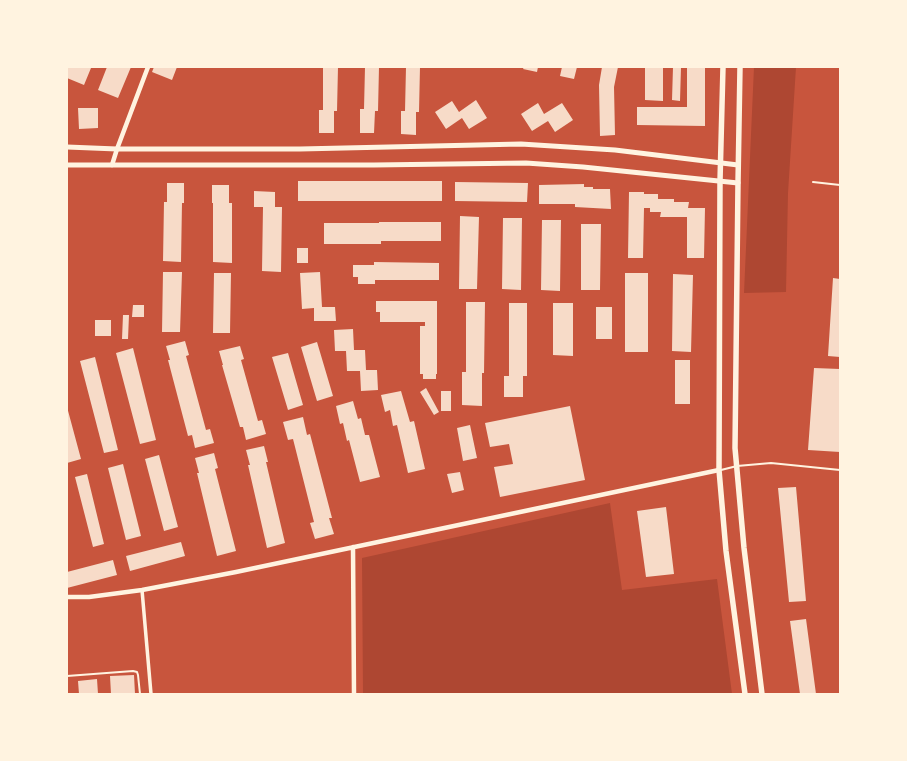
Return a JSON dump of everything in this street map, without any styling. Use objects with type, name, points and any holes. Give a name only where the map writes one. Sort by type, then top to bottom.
[{"type":"main road","points":[[723,67],[720,162],[719,470],[726,551],[745,694]]},
{"type":"main road","points":[[740,67],[735,385],[737,466],[744,548],[762,694]]},
{"type":"main road","points":[[68,147],[300,149],[521,144],[615,150],[738,165]]},
{"type":"main road","points":[[68,165],[374,165],[526,163],[583,167],[738,183]]},
{"type":"street","points":[[112,165],[148,67]]},
{"type":"street","points":[[67,597],[89,597],[142,590],[236,572],[719,470]]},
{"type":"street","points":[[353,547],[354,694]]},
{"type":"street","points":[[142,590],[151,694]]},
{"type":"lane","points":[[813,182],[840,185]]},
{"type":"lane","points":[[719,470],[737,466],[771,463],[840,470]]},
{"type":"lane","points":[[67,676],[134,671],[137,672],[138,675],[140,694]]},
{"type":"shaded area","points":[[754,67],[796,67],[788,193],[786,292],[744,293]]},
{"type":"shaded area","points":[[610,503],[622,590],[717,579],[732,694],[363,694],[362,558]]},
{"type":"building","points":[[67,67],[91,68],[84,85],[67,78]]},
{"type":"building","points":[[107,67],[131,67],[118,98],[98,90]]},
{"type":"building","points":[[154,67],[177,67],[172,80],[152,72]]},
{"type":"building","points":[[323,67],[338,67],[337,111],[334,111],[334,133],[319,133],[319,110],[323,110]]},
{"type":"building","points":[[365,67],[379,67],[378,111],[375,111],[374,133],[360,133],[360,109],[364,109]]},
{"type":"building","points":[[406,67],[420,67],[419,112],[416,112],[416,135],[401,134],[401,111],[405,111]]},
{"type":"building","points":[[524,67],[538,67],[537,72],[523,69]]},
{"type":"building","points":[[562,67],[577,67],[574,79],[560,76]]},
{"type":"building","points":[[602,67],[618,67],[614,87],[615,135],[600,136],[599,85]]},
{"type":"building","points":[[645,67],[663,67],[663,101],[645,100]]},
{"type":"building","points":[[673,67],[681,67],[680,101],[672,100]]},
{"type":"building","points":[[687,67],[705,67],[705,126],[637,125],[637,107],[687,107]]},
{"type":"building","points":[[476,100],[487,118],[469,129],[462,118],[446,129],[435,112],[452,101],[459,112]]},
{"type":"building","points":[[538,103],[544,114],[562,103],[573,120],[555,132],[548,121],[532,131],[521,114]]},
{"type":"building","points":[[78,108],[98,108],[98,128],[79,129]]},
{"type":"building","points":[[298,181],[442,181],[442,201],[298,201]]},
{"type":"building","points":[[455,182],[528,183],[527,202],[455,201]]},
{"type":"building","points":[[167,183],[184,183],[184,203],[182,203],[181,262],[163,261],[164,202],[167,202]]},
{"type":"building","points":[[584,184],[584,187],[593,187],[593,189],[610,189],[611,209],[575,207],[575,204],[539,204],[539,185]]},
{"type":"building","points":[[212,185],[229,185],[229,203],[232,203],[232,263],[213,262]]},
{"type":"building","points":[[254,191],[275,192],[275,207],[282,207],[281,272],[262,271],[263,207],[254,207]]},
{"type":"building","points":[[629,192],[658,194],[658,199],[674,199],[674,202],[689,202],[688,208],[705,208],[704,258],[687,258],[687,217],[660,217],[661,212],[650,212],[650,208],[644,208],[643,258],[628,258]]},
{"type":"building","points":[[460,216],[479,217],[477,289],[459,289]]},
{"type":"building","points":[[503,218],[522,218],[521,290],[502,289]]},
{"type":"building","points":[[542,220],[561,220],[560,291],[541,290]]},
{"type":"building","points":[[441,222],[441,241],[381,241],[381,244],[324,244],[324,223]]},
{"type":"building","points":[[581,224],[601,224],[600,290],[581,290]]},
{"type":"building","points":[[297,248],[308,248],[308,263],[297,263]]},
{"type":"building","points":[[374,262],[439,263],[439,280],[375,280],[375,284],[358,284],[358,277],[353,277],[353,265],[374,265]]},
{"type":"building","points":[[163,272],[182,272],[180,332],[162,332]]},
{"type":"building","points":[[320,272],[322,307],[335,307],[336,321],[314,321],[314,308],[302,309],[300,273]]},
{"type":"building","points":[[214,273],[231,273],[230,333],[213,333]]},
{"type":"building","points":[[625,273],[648,273],[648,352],[625,352]]},
{"type":"building","points":[[673,274],[693,275],[691,352],[672,351]]},
{"type":"building","points":[[833,278],[840,279],[840,357],[828,356]]},
{"type":"building","points":[[376,301],[437,301],[436,379],[423,379],[423,374],[420,374],[420,326],[425,326],[425,322],[380,322],[380,312],[376,312]]},
{"type":"building","points":[[466,302],[485,302],[482,406],[462,405],[462,372],[466,372]]},
{"type":"building","points":[[509,303],[527,303],[527,376],[523,376],[523,397],[504,397],[504,376],[509,376]]},
{"type":"building","points":[[553,303],[573,303],[573,356],[553,355]]},
{"type":"building","points":[[133,305],[144,305],[144,317],[132,317]]},
{"type":"building","points":[[596,307],[612,307],[612,339],[596,339]]},
{"type":"building","points":[[123,315],[129,315],[128,339],[122,339]]},
{"type":"building","points":[[95,320],[111,320],[111,336],[95,336]]},
{"type":"building","points":[[353,329],[354,350],[365,350],[366,370],[377,370],[378,390],[361,391],[360,371],[347,371],[346,351],[335,351],[334,330]]},
{"type":"building","points":[[185,341],[189,355],[186,356],[206,430],[210,429],[214,443],[195,448],[192,435],[188,436],[168,360],[170,360],[166,346]]},
{"type":"building","points":[[317,342],[333,396],[317,401],[301,347]]},
{"type":"building","points":[[240,346],[244,359],[241,360],[258,421],[262,420],[266,434],[246,440],[243,427],[240,427],[219,351]]},
{"type":"building","points":[[133,348],[156,440],[140,444],[116,353]]},
{"type":"building","points":[[288,353],[303,405],[288,410],[272,357]]},
{"type":"building","points":[[95,357],[118,450],[104,453],[80,361]]},
{"type":"building","points":[[675,360],[690,360],[690,404],[675,404]]},
{"type":"building","points":[[814,368],[840,369],[840,452],[808,450]]},
{"type":"building","points":[[426,388],[439,412],[434,415],[420,392]]},
{"type":"building","points":[[401,391],[410,422],[414,421],[425,469],[408,473],[397,425],[393,426],[390,410],[385,412],[381,395]]},
{"type":"building","points":[[441,391],[451,391],[451,411],[441,411]]},
{"type":"building","points":[[353,401],[358,419],[361,418],[365,435],[369,435],[380,477],[360,482],[349,440],[347,441],[343,423],[340,424],[336,406]]},
{"type":"building","points":[[570,406],[585,480],[500,497],[494,467],[513,464],[509,444],[490,447],[485,423]]},
{"type":"building","points":[[67,407],[81,459],[67,463]]},
{"type":"building","points":[[303,417],[307,435],[310,434],[332,518],[329,518],[334,534],[315,539],[310,523],[314,522],[293,439],[288,440],[283,422]]},
{"type":"building","points":[[470,425],[477,458],[463,461],[457,428]]},
{"type":"building","points":[[264,446],[268,462],[266,462],[285,543],[267,548],[246,450]]},
{"type":"building","points":[[214,453],[218,468],[215,469],[236,551],[217,556],[197,473],[199,473],[195,458]]},
{"type":"building","points":[[159,455],[178,527],[164,531],[145,459]]},
{"type":"building","points":[[123,464],[141,536],[126,540],[108,468]]},
{"type":"building","points":[[460,472],[464,490],[452,493],[447,474]]},
{"type":"building","points":[[87,474],[104,544],[93,547],[75,477]]},
{"type":"building","points":[[796,487],[806,601],[789,602],[778,488]]},
{"type":"building","points":[[666,507],[674,574],[646,577],[637,511]]},
{"type":"building","points":[[181,542],[185,556],[130,571],[126,556]]},
{"type":"building","points":[[113,560],[117,575],[67,588],[67,572]]},
{"type":"building","points":[[806,619],[816,694],[800,694],[790,621]]},
{"type":"building","points":[[134,675],[135,694],[111,694],[110,676]]},
{"type":"building","points":[[97,679],[98,694],[79,694],[78,681]]}]
